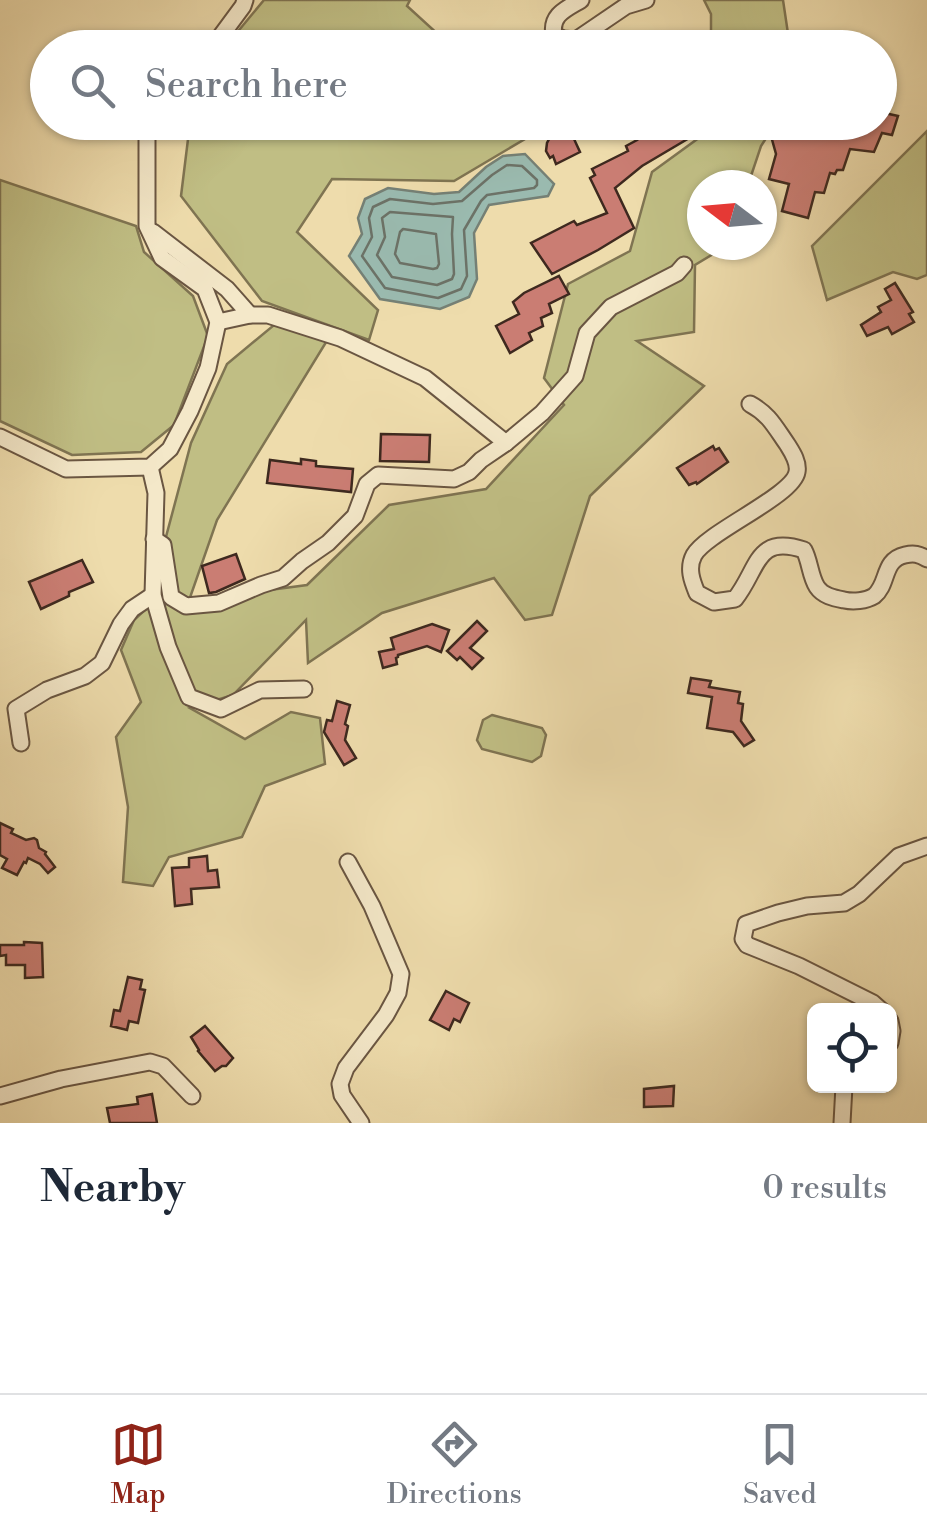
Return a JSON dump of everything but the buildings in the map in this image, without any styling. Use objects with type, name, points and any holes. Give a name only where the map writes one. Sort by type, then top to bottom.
[{"type":"street","points":[[225,30],[245,0]]},
{"type":"street","points":[[553,30],[556,16],[581,0]]},
{"type":"street","points":[[588,30],[622,3],[646,0]]},
{"type":"street","points":[[0,437],[66,469],[150,467],[170,449],[190,411],[208,368],[218,322],[205,289],[162,258],[147,226],[147,140]]},
{"type":"street","points":[[147,226],[227,288],[246,310]]},
{"type":"street","points":[[154,539],[163,545],[171,597],[186,606],[219,603],[283,578],[355,516],[368,484],[378,475],[454,479],[470,472],[506,444],[542,413],[575,376],[587,333],[610,307],[676,273],[684,265]]},
{"type":"street","points":[[218,322],[246,310],[340,338],[425,378],[506,444]]},
{"type":"street","points":[[750,404],[764,412],[793,453],[798,471],[781,491],[694,555],[690,576],[697,593],[714,602],[735,599],[757,560],[770,548],[785,544],[804,550],[817,588],[829,597],[852,602],[871,598],[879,590],[889,563],[901,555],[918,554],[927,559]]},
{"type":"street","points":[[150,467],[156,493],[153,595],[168,647],[189,697],[221,709],[260,690],[304,689]]},
{"type":"street","points":[[22,743],[16,709],[102,663],[132,609],[153,595]]},
{"type":"street","points":[[873,1003],[747,945],[743,939],[746,924],[778,912],[844,903],[860,894],[899,856],[927,846]]},
{"type":"street","points":[[348,862],[401,974],[398,993],[386,1016],[346,1068],[340,1084],[342,1096],[361,1123]]},
{"type":"street","points":[[0,1096],[61,1079],[150,1062],[164,1066],[192,1096]]},
{"type":"street","points":[[842,1123],[844,1093]]},
{"type":"shaded area","points":[[264,0],[410,0],[407,6],[433,30],[239,30]]},
{"type":"shaded area","points":[[704,0],[783,0],[787,30],[711,30],[711,14]]},
{"type":"shaded area","points":[[927,131],[927,275],[917,279],[893,272],[827,300],[812,246]]},
{"type":"shaded area","points":[[188,140],[523,140],[454,181],[332,179],[297,232],[378,310],[369,340],[262,301],[181,196]]},
{"type":"shaded area","points":[[696,140],[765,140],[753,170],[687,170],[687,260],[703,260],[695,265],[694,332],[637,341],[704,386],[590,496],[552,615],[525,620],[494,578],[382,613],[308,663],[306,620],[233,695],[190,708],[245,739],[291,712],[320,718],[325,764],[265,786],[242,837],[169,857],[153,886],[123,882],[128,807],[116,737],[141,702],[121,650],[134,620],[147,608],[191,443],[227,364],[274,325],[328,339],[217,520],[186,609],[307,585],[389,505],[486,489],[564,405],[544,378],[568,284],[630,251],[652,172]]},
{"type":"shaded area","points":[[0,180],[136,226],[144,252],[193,296],[208,336],[174,425],[141,452],[72,455],[0,421]]},
{"type":"shaded area","points":[[492,715],[542,728],[546,735],[541,756],[532,762],[482,749],[477,740],[483,720]]},
{"type":"water","points":[[525,154],[554,184],[548,196],[489,205],[474,233],[477,279],[469,297],[440,309],[380,299],[349,256],[362,234],[358,218],[365,199],[388,188],[434,194],[459,192],[503,156]]}]
